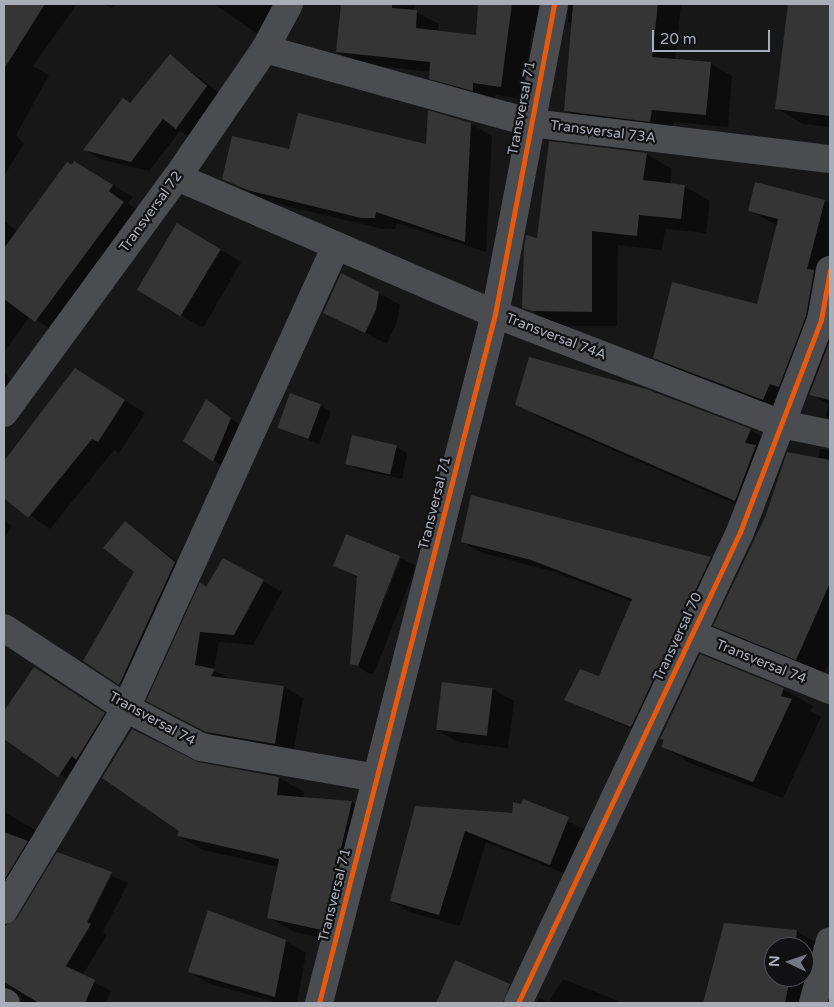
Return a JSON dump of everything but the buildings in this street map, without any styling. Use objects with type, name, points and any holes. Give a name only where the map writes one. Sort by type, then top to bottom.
[{"type":"street","name":"Transversal 72","points":[[4,413],[177,177],[265,49],[289,4]]},
{"type":"street","name":"Transversal 71","points":[[319,1003],[495,314],[554,4]]},
{"type":"street","name":"Transversal 73A","points":[[265,49],[531,123],[830,159]]},
{"type":"street","name":"Transversal 74A","points":[[177,177],[495,314],[781,424],[830,434]]},
{"type":"street","points":[[4,910],[126,708],[336,246]]},
{"type":"street","name":"Transversal 70","points":[[518,1003],[740,532],[821,320],[830,270]]},
{"type":"street","name":"Transversal 74","points":[[4,628],[126,708],[201,747],[376,778]]},
{"type":"street","name":"Transversal 74","points":[[692,634],[830,690]]},
{"type":"street","points":[[813,1003],[830,941]]},
{"type":"cycle path","points":[[319,1003],[495,314],[554,4]]},
{"type":"cycle path","points":[[518,1003],[740,532],[821,320],[830,270]]}]
